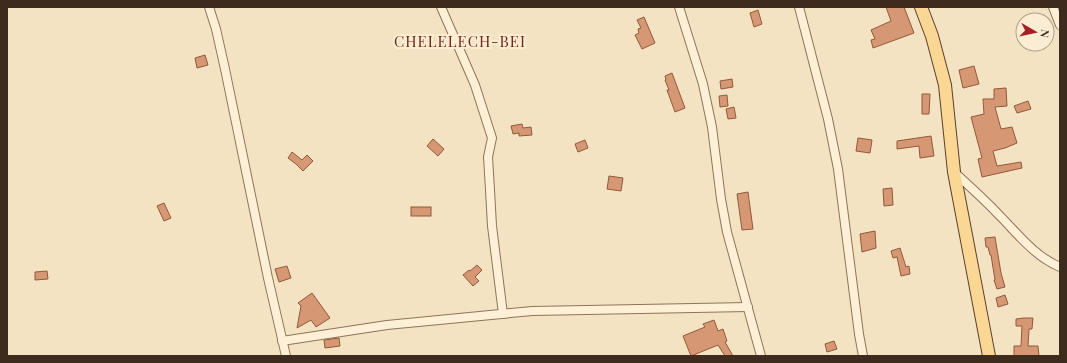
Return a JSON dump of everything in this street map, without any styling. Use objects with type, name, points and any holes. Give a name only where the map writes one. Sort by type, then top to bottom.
[{"type":"main road","points":[[921,7],[932,36],[944,86],[954,172],[989,356]]},
{"type":"street","points":[[209,7],[216,29],[268,278],[286,356]]},
{"type":"street","points":[[441,7],[474,85],[492,138],[488,157],[490,197],[492,226],[503,314]]},
{"type":"street","points":[[680,7],[703,84],[712,127],[726,225],[761,356]]},
{"type":"street","points":[[799,7],[828,120],[838,169],[863,356]]},
{"type":"street","points":[[1053,7],[1060,25]]},
{"type":"street","points":[[954,172],[998,214],[1032,250],[1060,267]]},
{"type":"street","points":[[282,341],[387,326],[532,311],[748,307]]},
{"type":"building","points":[[886,7],[904,7],[914,33],[873,48],[871,40],[875,39],[871,30],[891,21]]},
{"type":"building","points":[[758,10],[762,24],[754,27],[750,13]]},
{"type":"building","points":[[644,17],[655,43],[642,49],[635,35],[639,33],[638,29],[641,28],[637,20]]},
{"type":"building","points":[[205,55],[208,65],[197,68],[195,58]]},
{"type":"building","points":[[974,66],[979,84],[963,88],[959,70]]},
{"type":"building","points":[[672,73],[685,108],[675,112],[665,80],[665,76]]},
{"type":"building","points":[[732,79],[733,87],[721,89],[720,81]]},
{"type":"building","points":[[1006,88],[1007,106],[995,107],[1001,129],[1012,127],[1017,143],[993,151],[997,166],[1021,162],[1022,168],[982,177],[978,159],[982,158],[971,117],[984,114],[983,99],[994,99],[994,89]]},
{"type":"building","points":[[922,94],[930,94],[929,114],[922,114]]},
{"type":"building","points":[[727,95],[728,106],[720,107],[719,96]]},
{"type":"building","points":[[1028,101],[1031,109],[1017,113],[1014,106]]},
{"type":"building","points":[[734,107],[736,118],[728,119],[726,109]]},
{"type":"building","points":[[522,124],[523,128],[531,127],[532,135],[519,136],[519,133],[513,134],[511,126]]},
{"type":"building","points":[[931,136],[934,156],[920,158],[919,146],[897,149],[897,141]]},
{"type":"building","points":[[858,138],[872,140],[870,153],[856,151]]},
{"type":"building","points":[[433,139],[444,149],[438,156],[427,146]]},
{"type":"building","points":[[585,140],[588,148],[578,152],[575,144]]},
{"type":"building","points":[[292,152],[302,160],[307,155],[313,161],[303,171],[288,158]]},
{"type":"building","points":[[609,176],[623,178],[621,191],[607,189]]},
{"type":"building","points":[[892,188],[893,205],[884,206],[883,189]]},
{"type":"building","points":[[748,192],[753,229],[742,230],[737,194]]},
{"type":"building","points":[[164,203],[171,218],[164,221],[157,206]]},
{"type":"building","points":[[411,207],[431,207],[431,216],[411,216]]},
{"type":"building","points":[[875,231],[876,248],[862,252],[860,234]]},
{"type":"building","points":[[995,237],[1005,287],[997,289],[994,280],[991,255],[988,247],[986,247],[985,238]]},
{"type":"building","points":[[900,248],[906,267],[909,266],[910,274],[901,276],[897,257],[893,258],[891,251]]},
{"type":"building","points":[[477,265],[482,270],[475,277],[479,281],[473,286],[463,275]]},
{"type":"building","points":[[287,266],[291,278],[279,282],[275,269]]},
{"type":"building","points":[[47,271],[48,279],[35,280],[35,272]]},
{"type":"building","points":[[312,293],[330,318],[316,327],[311,320],[297,328],[301,306],[298,303]]},
{"type":"building","points":[[1005,295],[1008,304],[998,307],[996,298]]},
{"type":"building","points":[[1033,318],[1032,329],[1029,329],[1028,346],[1038,346],[1039,356],[1014,356],[1014,346],[1021,346],[1022,326],[1016,326],[1016,319]]},
{"type":"building","points":[[714,320],[718,331],[723,329],[727,341],[725,342],[733,356],[725,356],[718,345],[691,356],[683,336],[705,327],[703,324]]},
{"type":"building","points":[[339,338],[340,346],[325,348],[324,340]]},
{"type":"building","points":[[834,341],[837,349],[827,352],[825,344]]},
{"type":"district","name":"CHELELECH-BEI","points":[[460,41]]}]
